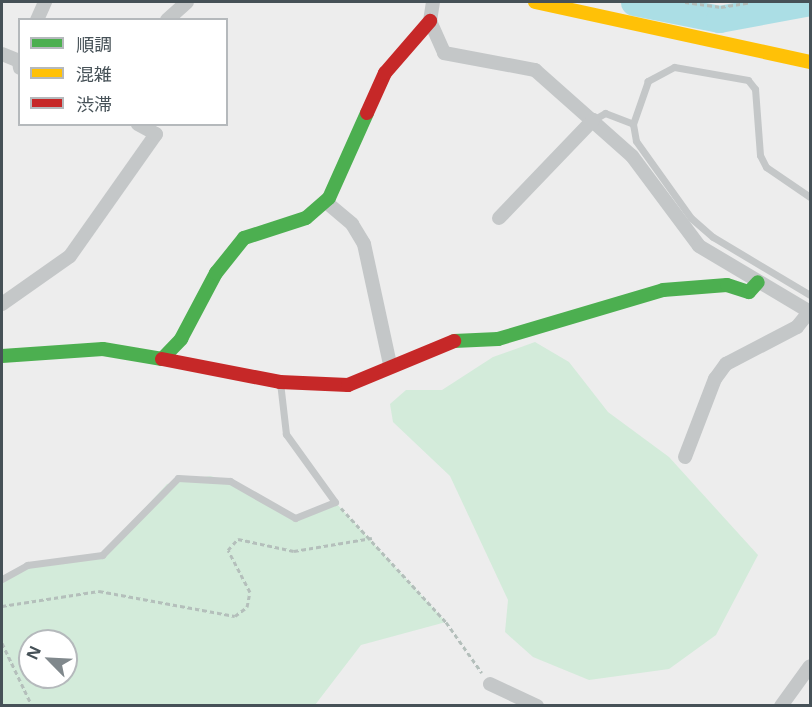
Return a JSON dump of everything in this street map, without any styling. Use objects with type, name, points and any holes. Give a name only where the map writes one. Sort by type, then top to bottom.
[{"type":"street","points":[[38,18],[45,2]]},
{"type":"street","points":[[169,18],[187,2]]},
{"type":"street","points":[[162,359],[181,339],[216,273],[244,238],[306,218],[326,202],[349,164],[385,73],[430,21],[433,2]]},
{"type":"street","points":[[535,2],[810,62]]},
{"type":"street","points":[[430,21],[444,53],[535,70],[632,156],[699,246],[810,312],[797,327],[726,364],[715,379],[685,457]]},
{"type":"street","points":[[2,54],[18,61]]},
{"type":"street","points":[[499,218],[593,120]]},
{"type":"street","points":[[2,304],[70,256],[156,134],[142,126]]},
{"type":"street","points":[[326,202],[352,224],[364,244],[390,364]]},
{"type":"street","points":[[2,356],[103,349],[280,382],[348,385],[435,345],[474,336],[498,339],[663,290],[727,285],[745,293],[758,282]]},
{"type":"street","points":[[781,705],[810,666]]},
{"type":"street","points":[[490,684],[537,705]]},
{"type":"lane","points":[[810,197],[766,167],[760,155],[755,89],[739,76],[674,67],[660,72],[648,81],[633,124],[636,141],[691,218],[713,237],[810,295]]},
{"type":"lane","points":[[593,120],[605,114],[633,124]]},
{"type":"lane","points":[[2,579],[27,565],[102,555],[178,477],[230,481],[296,518],[335,502],[286,434],[280,382]]},
{"type":"path","points":[[685,2],[721,7],[751,2]]},
{"type":"path","points":[[335,502],[372,538],[446,622],[490,684]]},
{"type":"path","points":[[2,606],[99,591],[235,616],[247,607],[250,592],[228,550],[238,539],[294,551],[372,538]]},
{"type":"path","points":[[2,643],[32,705]]},
{"type":"green space","points":[[535,342],[569,362],[608,412],[669,457],[758,555],[716,635],[669,669],[589,680],[533,657],[505,632],[508,600],[450,476],[393,422],[390,404],[406,390],[442,390],[493,357]]},
{"type":"green space","points":[[210,476],[230,481],[295,518],[335,502],[446,622],[361,645],[315,705],[2,706],[2,579],[27,565],[102,555],[167,484]]},
{"type":"waterway","points":[[634,2],[719,19],[810,2]]},
{"type":"traffic: fast","points":[[2,356],[103,349],[162,359],[181,339],[216,273],[244,238],[306,218],[329,198],[367,113]]},
{"type":"traffic: fast","points":[[454,341],[498,339],[663,290],[727,285],[749,292],[758,282]]},
{"type":"traffic: slow","points":[[535,2],[810,62]]},
{"type":"traffic: jam","points":[[367,113],[385,73],[430,21]]},
{"type":"traffic: jam","points":[[162,359],[280,382],[348,385],[454,341]]}]
